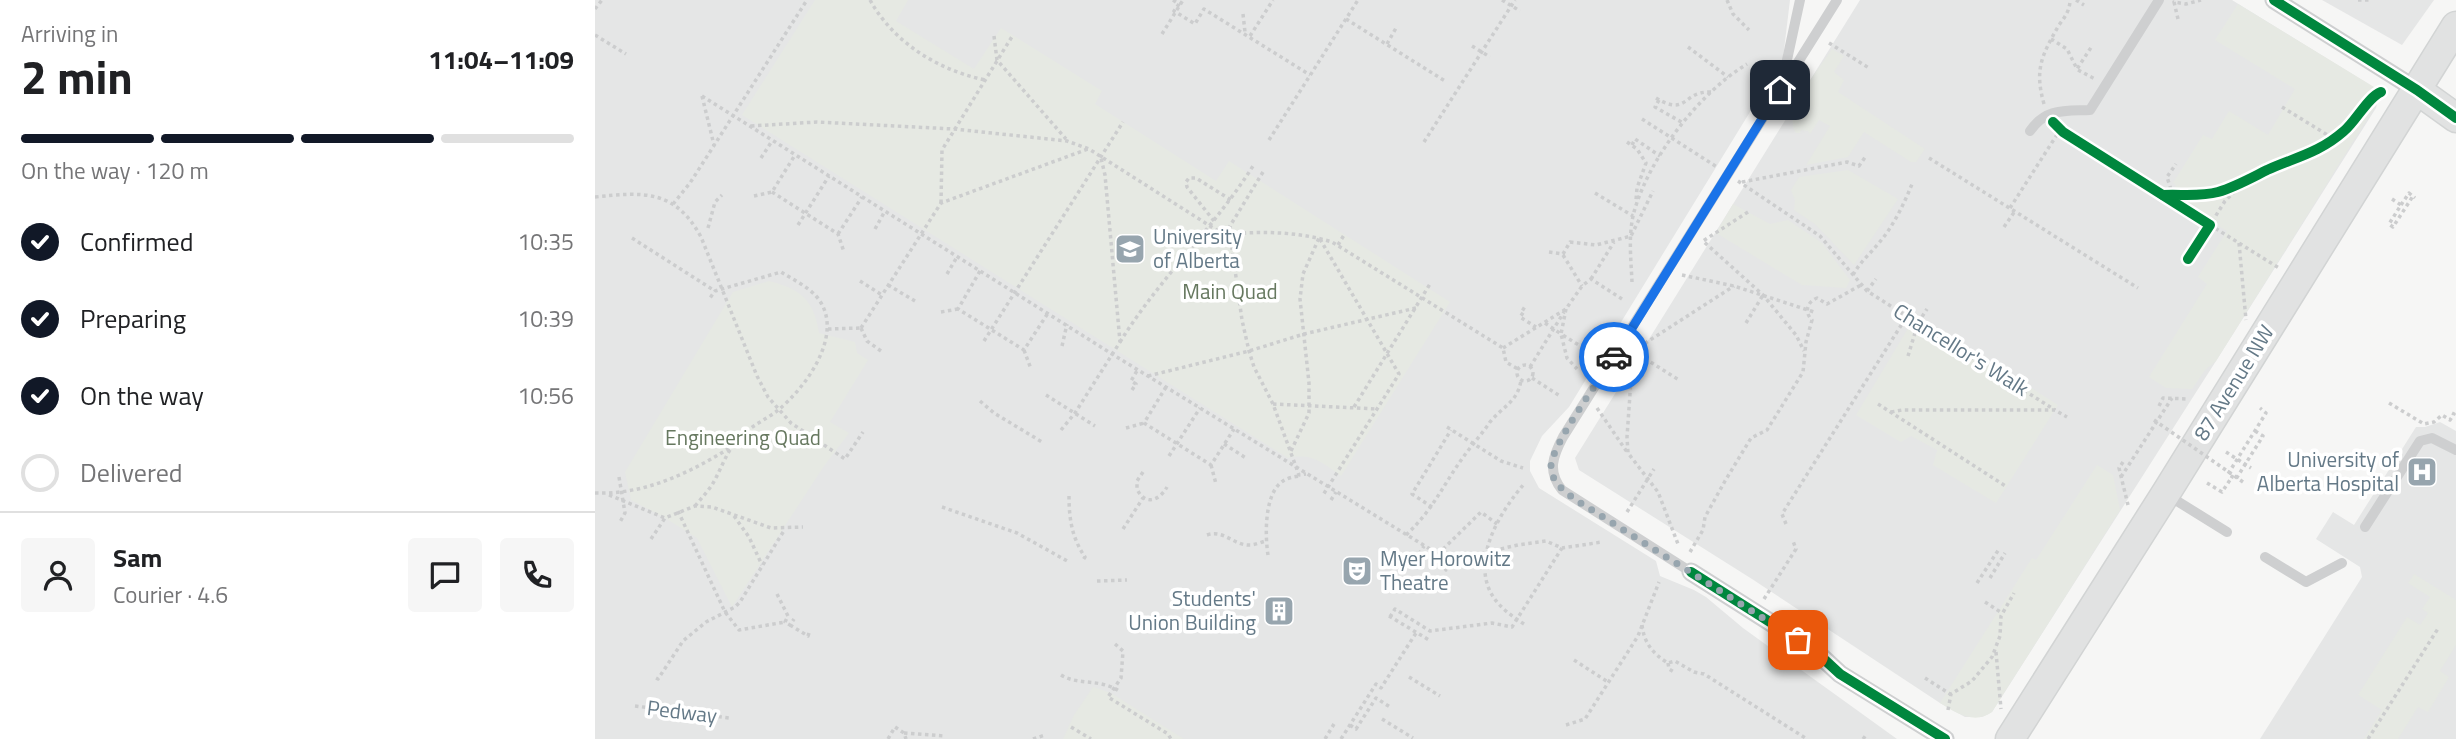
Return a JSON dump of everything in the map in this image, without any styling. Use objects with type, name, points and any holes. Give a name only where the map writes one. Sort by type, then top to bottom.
[{"type":"main road","name":"87 Avenue NW","points":[[2010,739],[2166,494],[2456,26]]},
{"type":"main road","points":[[2417,90],[2456,118]]},
{"type":"street","points":[[2274,0],[2417,90]]},
{"type":"street","points":[[1691,572],[1814,650],[1840,674],[1945,739]]},
{"type":"lane","points":[[1780,90],[1800,0]]},
{"type":"lane","points":[[1691,572],[1562,490],[1553,475],[1552,461],[1563,437],[1837,0]]},
{"type":"lane","points":[[2030,131],[2039,119],[2049,114],[2090,110],[2159,0]]},
{"type":"lane","points":[[2365,527],[2420,441],[2432,438],[2456,450]]},
{"type":"lane","points":[[2166,494],[2227,533]]},
{"type":"lane","points":[[2265,556],[2306,582],[2342,563]]},
{"type":"path","points":[[595,9],[602,0]]},
{"type":"path","points":[[673,204],[685,191],[807,0]]},
{"type":"path","points":[[870,0],[894,32],[919,53],[956,72],[985,80]]},
{"type":"path","points":[[1173,0],[1179,4],[1174,11],[1195,24],[1204,9],[1310,75]]},
{"type":"path","points":[[1161,34],[1183,0]]},
{"type":"path","points":[[1248,35],[1273,0]]},
{"type":"path","points":[[1269,140],[1358,0]]},
{"type":"path","points":[[1502,0],[1520,11]]},
{"type":"path","points":[[1424,142],[1437,127],[1515,0]]},
{"type":"path","points":[[1727,0],[1733,15],[1749,30]]},
{"type":"path","points":[[2044,104],[2039,84],[2043,54],[2069,9],[2070,0]]},
{"type":"path","points":[[2076,0],[2084,5]]},
{"type":"path","points":[[2178,19],[2174,2],[2186,4],[2201,0]]},
{"type":"path","points":[[2358,0],[2371,0]]},
{"type":"path","points":[[1243,13],[1248,35]]},
{"type":"path","points":[[1346,19],[1445,81]]},
{"type":"path","points":[[1387,44],[1396,28]]},
{"type":"path","points":[[595,35],[626,54]]},
{"type":"path","points":[[861,328],[941,203],[942,150],[1013,35]]},
{"type":"path","points":[[994,36],[997,60],[1067,141]]},
{"type":"path","points":[[2051,39],[2067,50],[2077,69],[2091,79],[2108,82]]},
{"type":"path","points":[[1829,43],[1869,68]]},
{"type":"path","points":[[1472,46],[1490,57]]},
{"type":"path","points":[[2077,69],[2092,46]]},
{"type":"path","points":[[1688,47],[1728,77]]},
{"type":"path","points":[[1632,282],[1633,216],[1648,176],[1683,123],[1711,92],[1747,64]]},
{"type":"path","points":[[1683,123],[1655,107],[1658,99],[1681,106],[1695,93],[1711,92]]},
{"type":"path","points":[[2163,195],[2210,194],[2308,155],[2334,139],[2358,118],[2373,96],[2381,92]]},
{"type":"path","points":[[714,145],[702,96],[1112,354],[1438,554],[1446,569],[1460,558],[1518,545],[1546,541],[1562,548],[1602,542]]},
{"type":"path","points":[[2282,107],[2334,139]]},
{"type":"path","points":[[1642,120],[1719,168]]},
{"type":"path","points":[[749,126],[817,122],[954,129],[1067,141],[1089,149],[1218,231],[1230,234],[1256,232],[1319,238],[1338,245],[1503,348],[1506,362],[1518,369]]},
{"type":"path","points":[[983,341],[1123,122]]},
{"type":"path","points":[[2053,122],[2060,130],[2279,268]]},
{"type":"path","points":[[2004,227],[2060,130]]},
{"type":"path","points":[[1635,209],[1637,188],[1646,163],[1643,156],[1630,144],[1635,139],[1660,156]]},
{"type":"path","points":[[761,158],[772,141]]},
{"type":"path","points":[[941,203],[1089,149]]},
{"type":"path","points":[[772,192],[795,155]]},
{"type":"path","points":[[1100,156],[1105,174],[1120,342]]},
{"type":"path","points":[[1929,158],[2138,288]]},
{"type":"path","points":[[2174,201],[2167,177],[2176,163]]},
{"type":"path","points":[[1061,430],[1075,413],[1136,315],[1231,200],[1253,166]]},
{"type":"path","points":[[1263,172],[1230,226],[1230,234],[1249,351],[1254,368],[1273,404],[1299,475]]},
{"type":"path","points":[[798,225],[828,176]]},
{"type":"path","points":[[1214,221],[1187,187],[1189,178],[1196,178],[1231,200]]},
{"type":"path","points":[[2188,259],[2229,195],[2245,182]]},
{"type":"path","points":[[1853,275],[1863,258],[1880,242],[1904,203],[1912,184]]},
{"type":"path","points":[[1563,254],[1570,242],[1596,245],[1631,236],[1653,191]]},
{"type":"path","points":[[754,196],[772,192],[806,213],[838,234],[844,252]]},
{"type":"path","points":[[595,197],[637,193],[655,196],[673,204],[695,226],[757,376],[778,410],[791,423],[845,460],[863,432]]},
{"type":"path","points":[[1595,193],[1633,216]]},
{"type":"path","points":[[2409,193],[2414,197],[2393,227],[2389,224],[2401,205],[2409,193]]},
{"type":"path","points":[[708,228],[715,202],[722,195]]},
{"type":"path","points":[[838,234],[862,197]]},
{"type":"path","points":[[2392,199],[2401,205]]},
{"type":"path","points":[[875,229],[885,211]]},
{"type":"path","points":[[1748,212],[1703,241],[1763,295],[1796,335],[1805,354]]},
{"type":"path","points":[[1338,245],[1344,235]]},
{"type":"path","points":[[1319,238],[1399,374],[1323,495]]},
{"type":"path","points":[[1291,452],[1306,423],[1310,406],[1301,286],[1303,274],[1319,238]]},
{"type":"path","points":[[632,239],[715,290],[781,272],[817,297],[828,329],[811,373],[778,410],[741,435],[732,446],[710,488],[695,506]]},
{"type":"path","points":[[1530,367],[1553,328],[1582,286],[1591,279],[1614,242]]},
{"type":"path","points":[[2239,243],[2246,320]]},
{"type":"path","points":[[1549,252],[1563,254]]},
{"type":"path","points":[[1563,254],[1582,286]]},
{"type":"path","points":[[947,274],[957,257]]},
{"type":"path","points":[[957,309],[981,271]]},
{"type":"path","points":[[1682,275],[1734,286],[1815,312]]},
{"type":"path","points":[[1591,279],[1622,299]]},
{"type":"path","points":[[1867,291],[1876,279]]},
{"type":"path","points":[[860,281],[882,295]]},
{"type":"path","points":[[1354,407],[1430,284]]},
{"type":"path","points":[[888,285],[915,301]]},
{"type":"path","points":[[1690,552],[1703,530],[1704,520],[1712,505],[1751,438],[1767,430],[1801,376],[1812,320],[1807,309],[1813,300],[1821,299],[1828,304],[1862,285]]},
{"type":"path","points":[[1633,351],[1734,286]]},
{"type":"path","points":[[710,298],[715,290]]},
{"type":"path","points":[[1746,323],[1763,295]]},
{"type":"path","points":[[1148,376],[1249,351],[1304,334],[1416,308]]},
{"type":"path","points":[[1522,308],[1525,310],[1520,317],[1536,327]]},
{"type":"path","points":[[941,312],[957,309],[992,329],[1024,350],[1031,369]]},
{"type":"path","points":[[1503,348],[1566,309]]},
{"type":"path","points":[[1566,309],[1561,334],[1567,358],[1577,369]]},
{"type":"path","points":[[1908,356],[1918,323],[1927,309]]},
{"type":"path","points":[[1024,350],[1048,313]]},
{"type":"path","points":[[1786,524],[1782,514],[1907,316]]},
{"type":"path","points":[[1544,322],[1598,357]]},
{"type":"path","points":[[1062,346],[1067,324]]},
{"type":"path","points":[[828,329],[861,328]]},
{"type":"path","points":[[861,328],[867,341],[881,351]]},
{"type":"path","points":[[1633,351],[1679,380]]},
{"type":"path","points":[[1628,453],[1633,351]]},
{"type":"path","points":[[1518,369],[1530,367]]},
{"type":"path","points":[[1518,369],[1517,375],[1521,380],[1528,381],[1533,373],[1530,367]]},
{"type":"path","points":[[1132,390],[1136,384],[1131,380],[1138,369]]},
{"type":"path","points":[[1531,378],[1560,396]]},
{"type":"path","points":[[1406,535],[1420,522],[1491,422],[1513,402],[1519,392],[1521,380]]},
{"type":"path","points":[[1126,428],[1144,423],[1166,387]]},
{"type":"path","points":[[1046,395],[1095,426]]},
{"type":"path","points":[[2159,406],[2164,398],[2188,399]]},
{"type":"path","points":[[2122,477],[2172,398]]},
{"type":"path","points":[[980,401],[994,413],[1042,442]]},
{"type":"path","points":[[2389,403],[2424,424],[2434,422],[2442,415],[2450,420],[2454,414],[2450,412]]},
{"type":"path","points":[[1273,404],[1377,409]]},
{"type":"path","points":[[1878,404],[2007,487]]},
{"type":"path","points":[[1169,456],[1200,408]]},
{"type":"path","points":[[1597,408],[1658,492],[1678,544]]},
{"type":"path","points":[[2255,431],[2263,436],[2236,479],[2228,474],[2266,412],[2260,408]]},
{"type":"path","points":[[1891,412],[2055,410]]},
{"type":"path","points":[[2154,420],[2243,482]]},
{"type":"path","points":[[1144,423],[1211,465],[1216,484]]},
{"type":"path","points":[[1432,506],[1412,494],[1449,428],[1501,461],[1523,468]]},
{"type":"path","points":[[1211,465],[1234,429]]},
{"type":"path","points":[[1224,444],[1247,458],[1246,460]]},
{"type":"path","points":[[595,494],[658,485],[732,446]]},
{"type":"path","points":[[2227,452],[2251,468]]},
{"type":"path","points":[[2123,462],[2119,468],[2128,505]]},
{"type":"path","points":[[1627,512],[1654,469]]},
{"type":"path","points":[[1143,472],[1137,484],[1139,493],[1144,498],[1150,501],[1157,499],[1167,487]]},
{"type":"path","points":[[1268,555],[1268,513],[1275,489],[1285,480],[1307,473]]},
{"type":"path","points":[[619,477],[625,513],[620,522]]},
{"type":"path","points":[[2207,484],[2222,492],[2232,477]]},
{"type":"path","points":[[1524,484],[1508,503],[1497,524],[1487,553],[1486,576],[1488,588],[1501,607],[1524,624]]},
{"type":"path","points":[[1331,500],[1336,492]]},
{"type":"path","points":[[606,494],[666,518]]},
{"type":"path","points":[[1069,496],[1071,526],[1077,546],[1085,557],[1083,560]]},
{"type":"path","points":[[1123,529],[1144,498]]},
{"type":"path","points":[[651,539],[666,518],[695,506],[712,507],[771,528],[803,527]]},
{"type":"path","points":[[942,507],[1017,533],[1069,562]]},
{"type":"path","points":[[678,511],[725,612],[740,630],[785,622],[808,636],[809,633]]},
{"type":"path","points":[[1438,554],[1481,512],[1497,524]]},
{"type":"path","points":[[734,515],[749,537],[762,565]]},
{"type":"path","points":[[656,678],[658,679],[677,648],[689,635],[740,602],[785,529]]},
{"type":"path","points":[[1207,535],[1222,534],[1250,545],[1266,541]]},
{"type":"path","points":[[1764,598],[1796,549],[1793,541]]},
{"type":"path","points":[[1419,554],[1424,546]]},
{"type":"path","points":[[1429,640],[1389,616],[1395,610],[1430,631],[1492,623],[1512,627],[1562,548]]},
{"type":"path","points":[[1977,583],[1999,549]]},
{"type":"path","points":[[1990,578],[2005,553]]},
{"type":"path","points":[[1097,581],[1127,580]]},
{"type":"path","points":[[1566,725],[1585,719],[1642,625],[1659,582]]},
{"type":"path","points":[[2001,709],[1996,661],[1998,643],[2002,613],[2014,593]]},
{"type":"path","points":[[777,594],[788,616],[785,622]]},
{"type":"path","points":[[1985,602],[2002,613]]},
{"type":"path","points":[[790,625],[794,619]]},
{"type":"path","points":[[1642,625],[1648,646],[1654,654],[1668,663],[1674,672]]},
{"type":"path","points":[[2368,739],[2439,627]]},
{"type":"path","points":[[1341,739],[1376,684],[1381,688],[1416,633]]},
{"type":"path","points":[[1948,710],[1951,694],[1978,675],[1992,657],[1998,643]]},
{"type":"path","points":[[1115,644],[1123,651],[1121,678],[1108,696],[1168,734],[1171,739]]},
{"type":"path","points":[[1574,660],[1608,682]]},
{"type":"path","points":[[1668,663],[1675,661],[1694,672],[1704,674],[1807,739]]},
{"type":"path","points":[[1061,675],[1068,679],[1109,684],[1119,691]]},
{"type":"path","points":[[1409,677],[1440,696]]},
{"type":"path","points":[[1925,678],[1951,694]]},
{"type":"path","points":[[1350,725],[1356,729],[1376,698],[1390,707]]},
{"type":"path","points":[[1383,719],[1413,738]]},
{"type":"path","points":[[1328,738],[1334,724]]},
{"type":"path","points":[[888,739],[895,727],[904,733],[944,736]]},
{"type":"path","points":[[1071,727],[1091,739]]},
{"type":"path","points":[[904,733],[906,739]]},
{"type":"path","points":[[1033,739],[1045,735]]},
{"type":"shaded area","name":"University of Alberta","points":[[595,0],[1790,0],[1783,58],[1569,407],[1542,436],[1530,461],[1530,471],[1539,488],[1656,561],[1660,576],[1706,597],[1743,628],[1897,739],[595,739]]},
{"type":"shaded area","points":[[1860,0],[2232,0],[2370,85],[2379,95],[2376,108],[1992,712],[1982,717],[1965,717],[1940,703],[1752,579],[1579,470],[1575,458]]},
{"type":"shaded area","points":[[2322,0],[2434,0],[2402,45]]},
{"type":"shaded area","name":"University of Alberta Hospital","points":[[2440,422],[2456,431],[2456,739],[2260,739],[2362,577],[2360,567],[2316,539],[2333,512],[2354,525],[2416,427]]},
{"type":"green space","name":"Main Quad","points":[[815,0],[908,0],[896,21],[974,69],[1001,28],[1102,91],[1095,104],[1216,181],[1229,161],[1450,302],[1341,476],[1310,458],[1288,458],[742,115]]},
{"type":"green space","points":[[2238,4],[2374,87],[2379,100],[2216,361],[2205,370],[2192,389],[2166,388],[2149,377],[2207,284],[2198,277],[2227,231],[2185,205],[2173,183],[2203,135],[2212,139],[2229,111],[2268,135],[2295,89],[2215,40]]},
{"type":"green space","points":[[1832,49],[1844,56],[1834,72],[1844,80],[1838,92],[1925,149],[1916,162],[1911,162],[1864,132],[1848,157],[1806,165],[1830,126],[1819,120],[1810,134],[1801,130],[1796,133],[1794,113],[1804,90]]},
{"type":"green space","points":[[1848,170],[1898,199],[1854,265],[1815,224],[1794,210],[1795,200],[1791,190],[1799,177]]},
{"type":"green space","points":[[1733,204],[1770,224],[1788,220],[1822,243],[1850,280],[1846,288],[1802,285],[1716,233]]},
{"type":"green space","name":"Engineering Quad","points":[[769,281],[798,292],[814,312],[819,333],[855,342],[857,353],[868,360],[830,422],[849,433],[824,466],[732,607],[697,538],[631,500],[625,472],[733,292]]},
{"type":"green space","points":[[1916,315],[2058,405],[1996,503],[1933,465],[1937,450],[1911,436],[1901,442],[1856,415]]},
{"type":"green space","points":[[2097,465],[2113,475],[2120,510],[1992,712],[1986,716],[1972,718],[1940,703],[2032,558],[2036,560]]},
{"type":"green space","points":[[2414,574],[2456,600],[2456,645],[2440,671],[2449,677],[2428,712],[2418,707],[2398,739],[2364,739],[2382,710],[2358,695],[2407,617],[2420,625],[2428,613],[2422,609],[2430,597],[2408,583]]},
{"type":"green space","points":[[1093,687],[1111,693],[1184,739],[1063,739],[1074,715]]},
{"type":"cycle path","points":[[2274,0],[2417,90],[2456,118]]},
{"type":"cycle path","points":[[2163,195],[2218,192],[2316,150],[2344,131],[2371,99],[2381,92]]},
{"type":"cycle path","points":[[2053,122],[2063,132],[2210,225],[2188,259]]},
{"type":"cycle path","points":[[1691,572],[1814,650],[1840,674],[1945,739]]},
{"type":"way so far","points":[[1614,357],[1557,449],[1551,468],[1556,483],[1576,500],[1798,640]]},
{"type":"place","name":"University of Alberta","points":[[1130,249]]},
{"type":"place","name":"University of Alberta Hospital","points":[[2422,472]]},
{"type":"place","name":"Myer Horowitz Theatre","points":[[1357,571]]},
{"type":"place","name":"Students' Union Building","points":[[1279,611]]},
{"type":"route","points":[[1614,357],[1780,90]]}]
